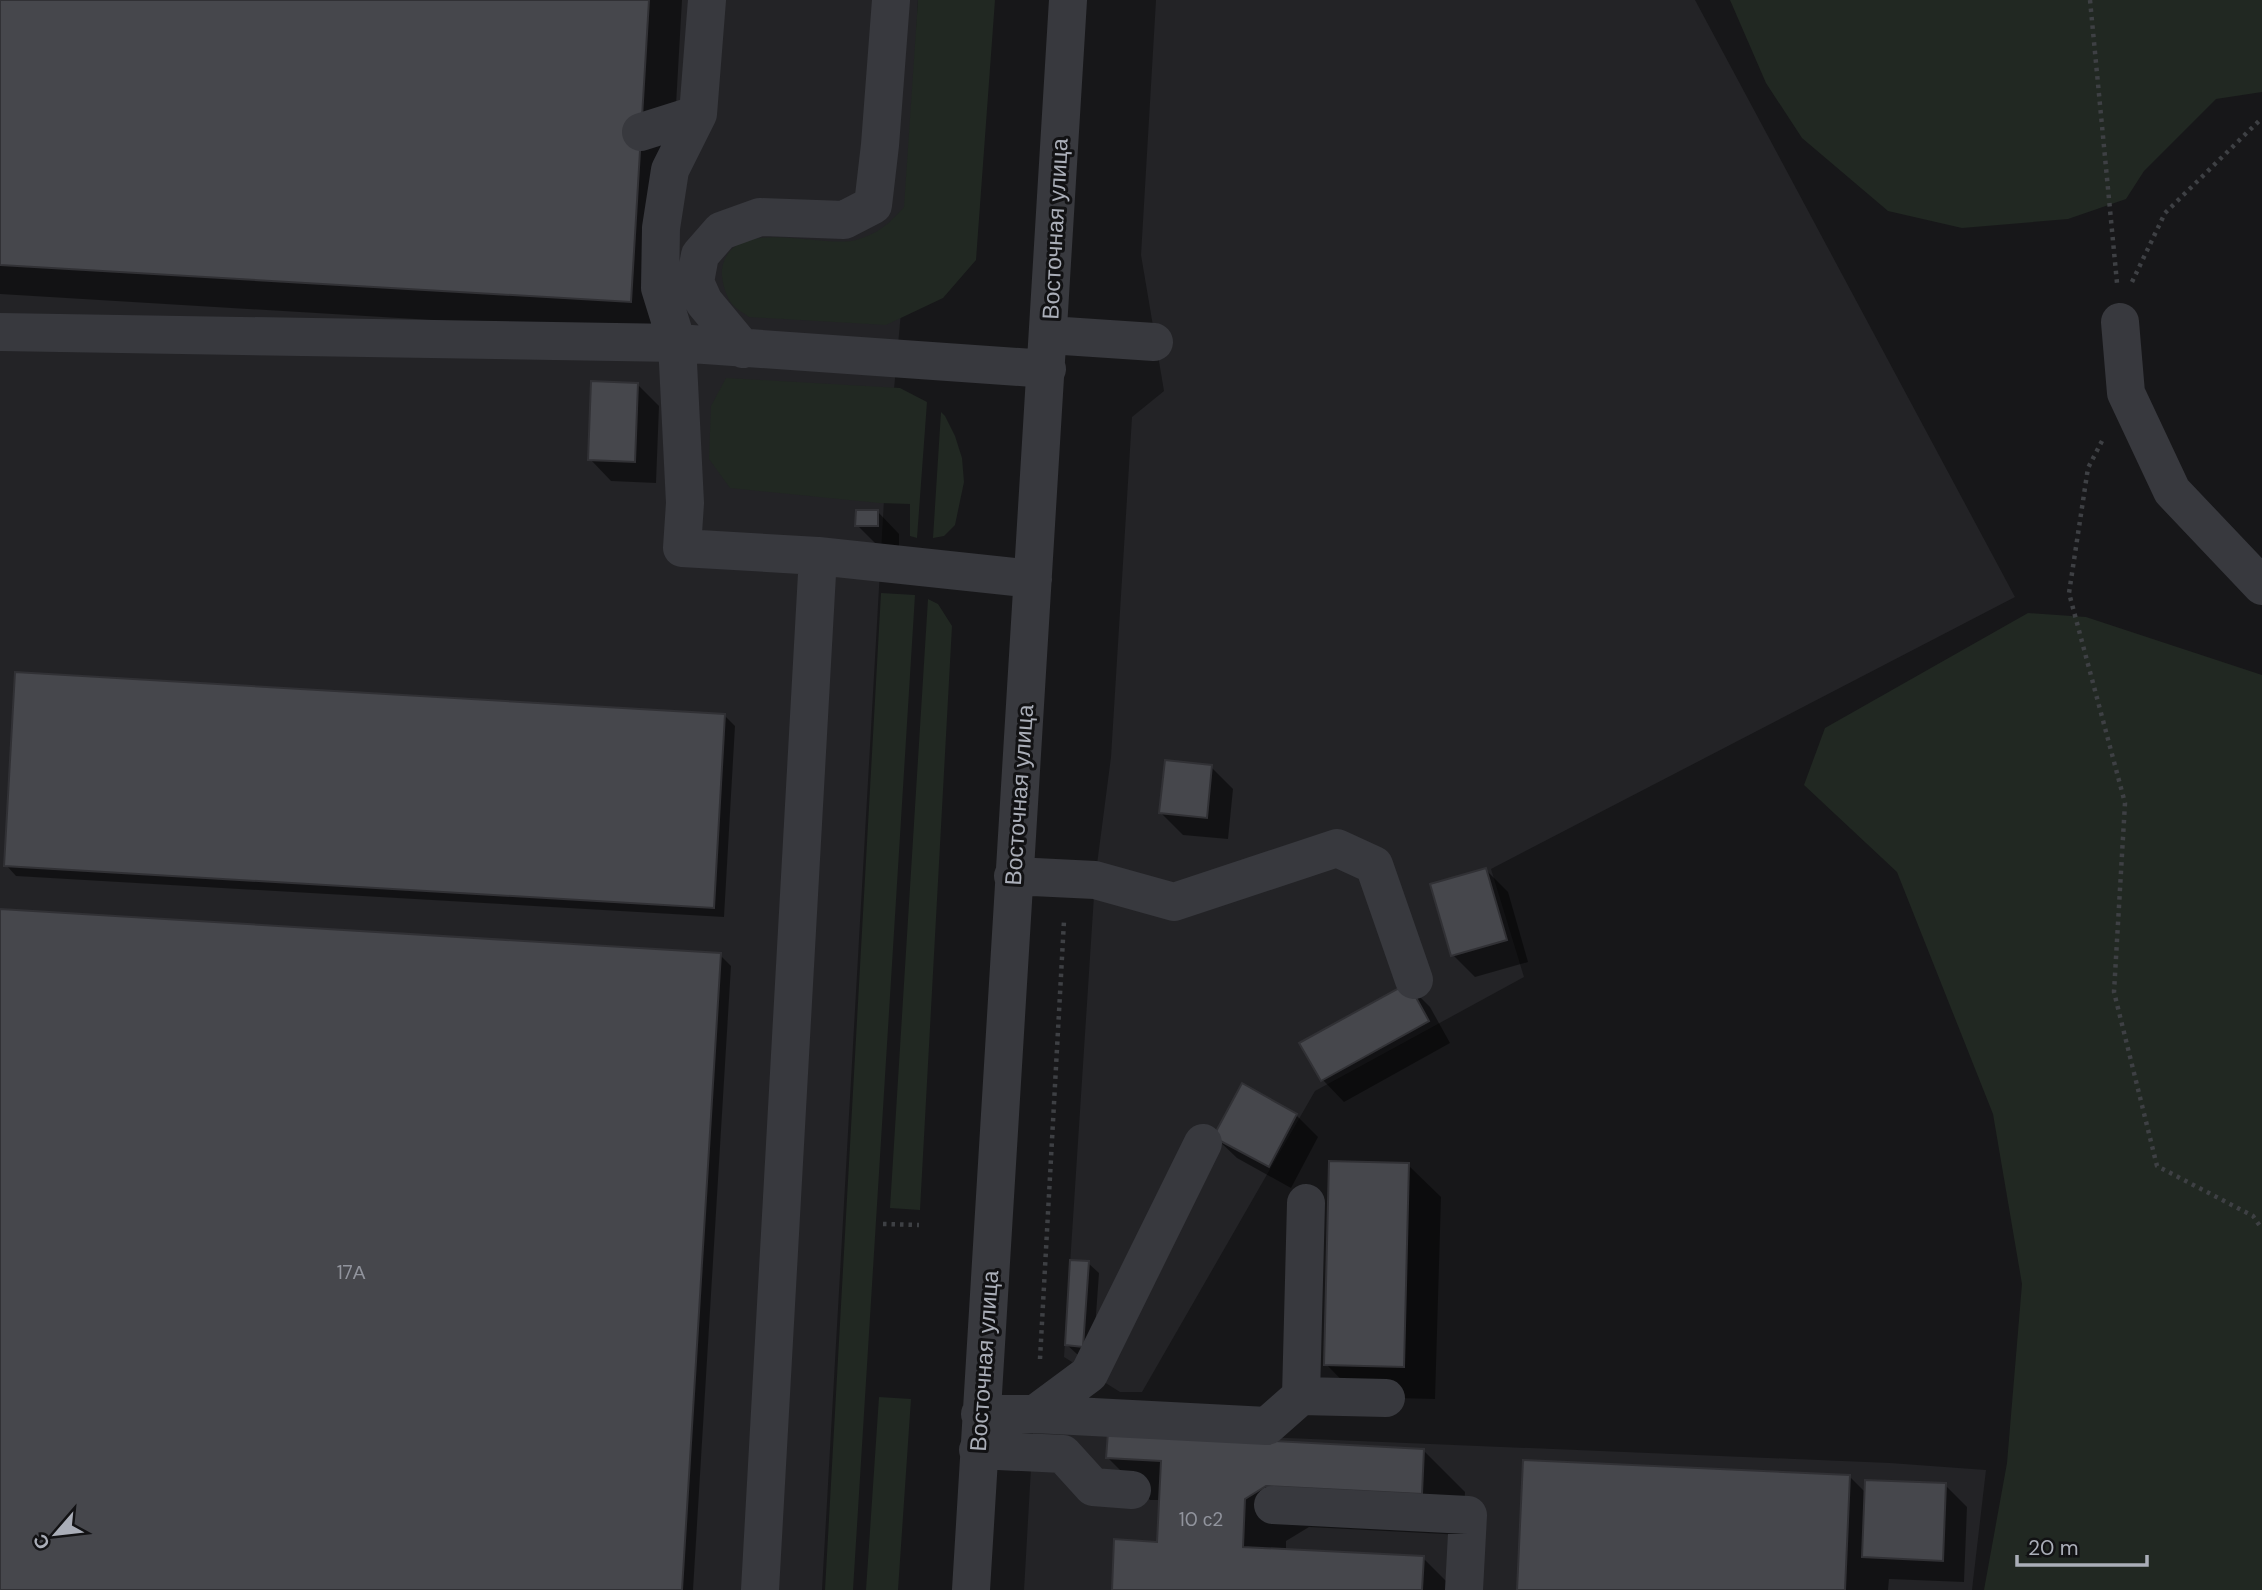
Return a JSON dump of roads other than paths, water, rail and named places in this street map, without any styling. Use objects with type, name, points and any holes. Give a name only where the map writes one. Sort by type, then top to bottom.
[{"type":"street","points":[[707,0],[698,114],[670,170],[661,228],[660,288],[677,343],[685,503],[682,548],[818,556],[1033,579]]},
{"type":"street","points":[[743,349],[704,302],[695,282],[700,255],[721,230],[760,217],[844,220],[873,205],[891,0]]},
{"type":"street","name":"Восточная улица","points":[[971,1590],[1069,0]]},
{"type":"street","points":[[641,132],[698,114]]},
{"type":"street","points":[[2120,322],[2126,393],[2172,491],[2262,586]]},
{"type":"street","points":[[0,332],[677,343],[743,349],[1048,352],[1154,342]]},
{"type":"street","points":[[760,1590],[818,556]]},
{"type":"street","points":[[1013,876],[1096,880],[1174,902],[1337,848],[1374,865],[1414,980]]},
{"type":"street","points":[[979,1432],[1036,1413],[1089,1374],[1203,1143]]},
{"type":"street","points":[[1301,1396],[1306,1203]]},
{"type":"street","points":[[1036,1413],[1267,1426],[1301,1396],[1386,1398]]},
{"type":"street","points":[[979,1432],[1063,1454],[1093,1488],[1132,1490]]},
{"type":"street","points":[[1273,1505],[1468,1515],[1464,1590]]}]
